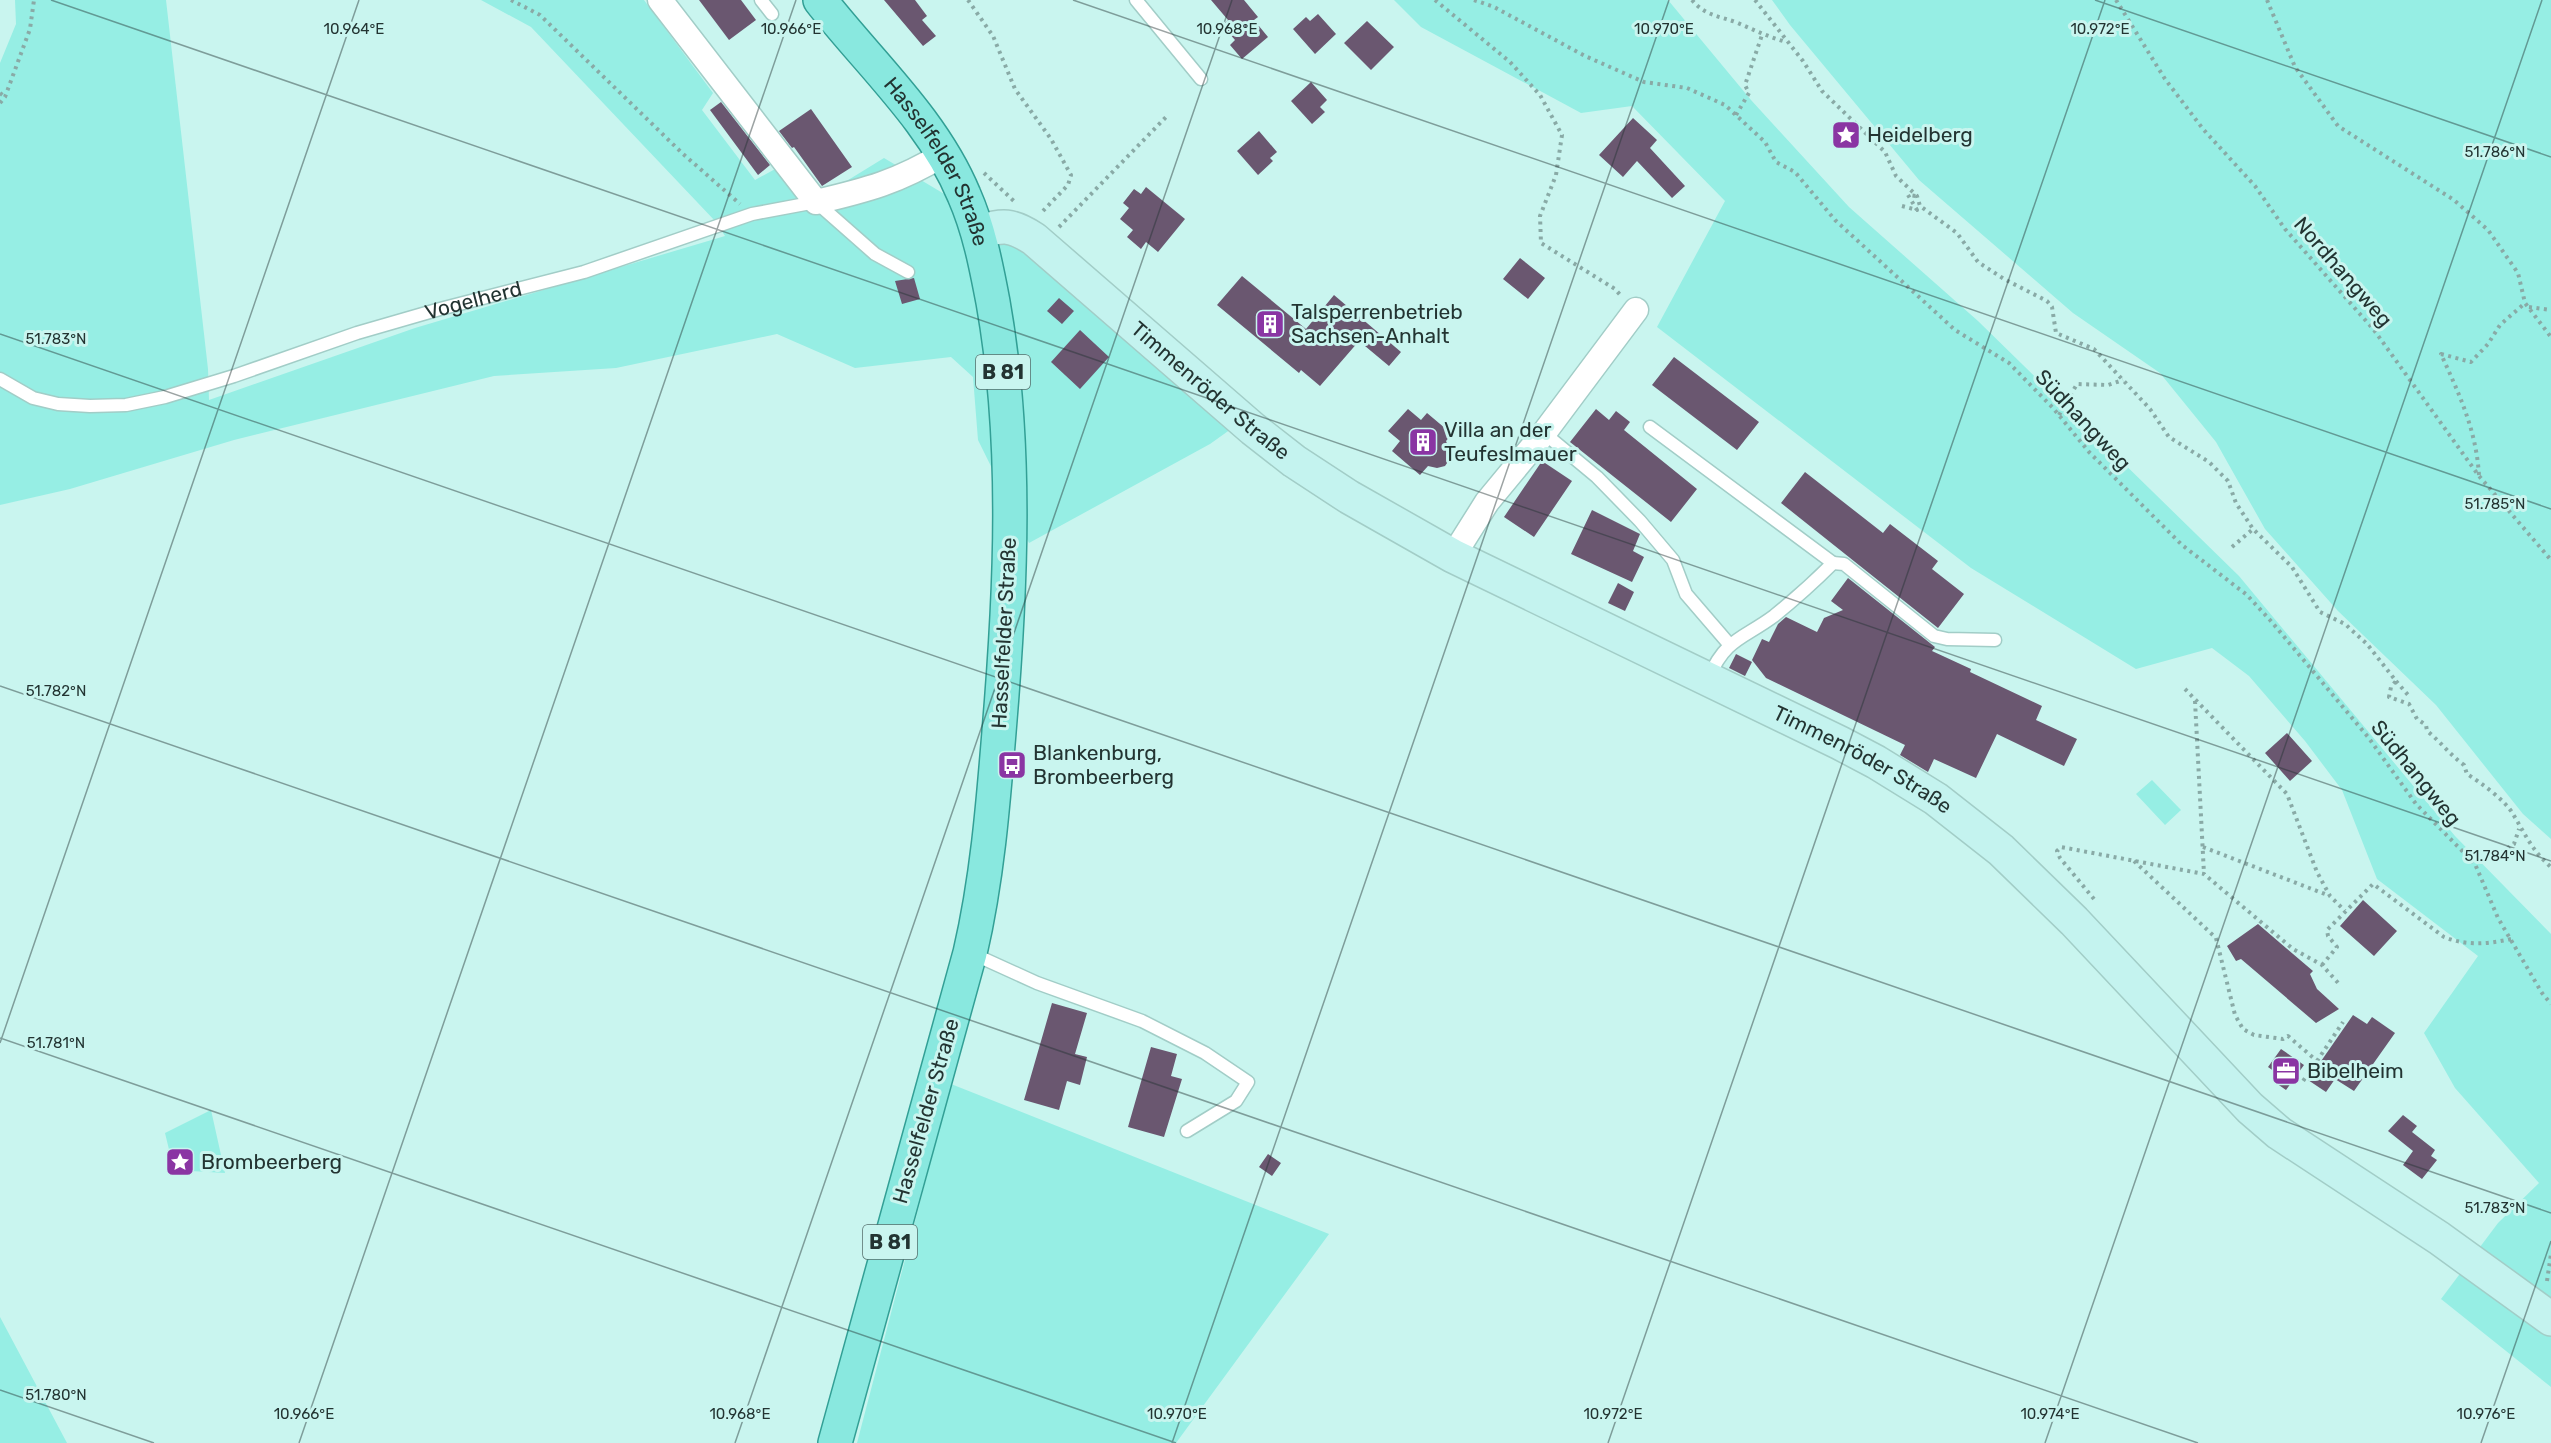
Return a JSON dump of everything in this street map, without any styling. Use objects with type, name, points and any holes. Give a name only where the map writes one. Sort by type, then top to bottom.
[{"type":"main road","name":"Hasselfelder Straße","points":[[820,0],[944,154],[964,194],[978,232],[996,319],[1003,374],[1009,560],[1004,674],[985,883],[970,953],[835,1443]]},
{"type":"main road","name":"Timmenröder Straße","points":[[978,232],[1011,226],[1039,233],[1213,396],[1294,461],[1384,519],[1453,556],[1876,762],[1936,799],[2001,850],[2074,921],[2203,1059],[2279,1133],[2439,1238],[2551,1319]]},
{"type":"street","points":[[660,0],[816,202]]},
{"type":"street","name":"Vogelherd","points":[[816,202],[880,187],[906,176],[944,154]]},
{"type":"street","points":[[1453,556],[1487,502],[1544,433],[1636,310]]},
{"type":"lane","points":[[761,0],[772,14]]},
{"type":"lane","points":[[1136,0],[1201,79]]},
{"type":"lane","name":"Vogelherd","points":[[0,379],[33,398],[58,404],[126,405],[165,397],[234,376],[357,333],[584,272],[752,214],[816,202]]},
{"type":"lane","points":[[816,202],[875,254],[908,273]]},
{"type":"lane","points":[[1650,428],[1833,563],[1844,564],[1934,636],[1947,639],[1995,640]]},
{"type":"lane","points":[[1544,433],[1597,477],[1640,521],[1672,560],[1686,594],[1729,644]]},
{"type":"lane","points":[[1708,679],[1715,663],[1729,644],[1801,595],[1833,563]]},
{"type":"lane","points":[[970,953],[1037,983],[1142,1021],[1205,1053],[1248,1082],[1236,1101],[1187,1131]]},
{"type":"path","points":[[0,103],[5,97],[30,29],[34,0]]},
{"type":"path","points":[[511,0],[540,15],[682,153],[752,214]]},
{"type":"path","points":[[968,0],[993,36],[1015,90],[1051,139],[1071,175],[1068,186],[1039,233]]},
{"type":"path","points":[[1435,0],[1510,62],[1540,94],[1562,135],[1556,175],[1540,216],[1541,243],[1615,289],[1636,310]]},
{"type":"path","name":"Südhangweg","points":[[1474,0],[1494,7],[1585,56],[1644,82],[1687,88],[1725,105],[1765,142],[1776,162],[1795,172],[1835,220],[1956,330],[2009,363],[2059,415],[2089,452],[2182,545],[2247,595],[2270,620],[2368,737],[2416,804],[2475,864],[2499,918],[2542,993],[2551,1004]]},
{"type":"path","points":[[1692,0],[1711,15],[1736,22],[1762,35],[1788,42]]},
{"type":"path","points":[[1755,0],[1822,91],[1885,152],[1896,176],[1917,196],[1920,206],[1957,233],[1978,262],[2004,279],[2047,301],[2052,307],[2056,333],[2094,349],[2150,409],[2169,437],[2209,462],[2228,481],[2236,503],[2253,529],[2292,567],[2320,612],[2345,624],[2367,644],[2408,696]]},
{"type":"path","name":"Nordhangweg","points":[[2116,0],[2165,79],[2203,129],[2255,186],[2285,229],[2374,330],[2479,476],[2551,560]]},
{"type":"path","points":[[2267,0],[2295,67],[2338,126],[2454,200],[2488,230],[2518,273],[2527,305],[2551,337]]},
{"type":"path","points":[[1736,115],[1749,93],[1744,85],[1762,35]]},
{"type":"path","points":[[0,93],[5,97]]},
{"type":"path","points":[[1039,233],[1067,217],[1168,115]]},
{"type":"path","points":[[1902,206],[1917,210],[1908,195],[1917,196]]},
{"type":"path","points":[[2479,476],[2478,455],[2468,414],[2440,354],[2471,362],[2488,344],[2500,325],[2527,305],[2551,310]]},
{"type":"path","points":[[2059,415],[2077,384],[2108,385],[2123,380]]},
{"type":"path","points":[[2232,548],[2253,529]]},
{"type":"path","points":[[2396,681],[2391,687],[2389,697],[2409,704],[2417,719],[2426,725],[2427,731],[2443,744],[2450,755],[2464,765],[2467,774],[2513,812],[2519,828],[2540,858],[2551,867]]},
{"type":"path","points":[[2185,689],[2287,794],[2317,872],[2330,896],[2345,911]]},
{"type":"path","points":[[2195,700],[2204,874]]},
{"type":"path","points":[[2495,857],[2514,844],[2519,828]]},
{"type":"path","points":[[2094,898],[2060,858],[2057,851],[2061,847],[2204,874],[2293,948],[2322,965],[2340,985]]},
{"type":"path","points":[[2203,847],[2330,896]]},
{"type":"path","points":[[2134,861],[2216,938],[2235,1015],[2243,1029],[2254,1035],[2283,1039],[2288,1035],[2317,1060]]},
{"type":"path","points":[[2322,965],[2337,947],[2328,936],[2327,930],[2373,884],[2451,940],[2481,944],[2511,939]]},
{"type":"path","points":[[2303,1081],[2343,1023]]},
{"type":"path","points":[[2547,1281],[2551,1254]]},
{"type":"shaded area","points":[[15,0],[166,0],[208,369],[209,400],[415,328],[725,236],[716,222],[531,27],[481,0],[644,0],[713,93],[702,110],[755,180],[777,168],[827,193],[884,158],[956,201],[1051,268],[1231,429],[1210,444],[1029,543],[978,440],[973,377],[951,357],[855,368],[777,334],[616,368],[494,376],[234,440],[70,489],[0,505],[0,63],[16,24]]},
{"type":"shaded area","name":"Heidelberg","points":[[1394,0],[1668,0],[1751,100],[1849,207],[1978,321],[2239,576],[2455,836],[2551,934],[2551,1387],[2441,1299],[2498,1223],[2539,1183],[2455,1088],[2424,1033],[2478,956],[2377,879],[2342,790],[2305,741],[2249,676],[2212,648],[2136,669],[1971,568],[1657,327],[1725,201],[1632,106],[1581,113],[1421,27]]},
{"type":"shaded area","name":"Heidelberg","points":[[1772,0],[2551,0],[2551,839],[2523,814],[2436,705],[2338,611],[2265,529],[2216,442],[2160,373],[2073,313],[1919,180],[1790,25]]},
{"type":"shaded area","points":[[2152,780],[2181,810],[2165,825],[2136,794]]},
{"type":"shaded area","points":[[951,1084],[1329,1234],[1176,1443],[857,1443]]},
{"type":"shaded area","points":[[211,1110],[225,1173],[174,1170],[165,1133]]},
{"type":"shaded area","points":[[0,1317],[67,1443],[0,1443]]},
{"type":"building","points":[[699,0],[741,0],[756,20],[729,40]]},
{"type":"building","points":[[884,0],[915,0],[927,16],[922,20],[936,36],[923,46]]},
{"type":"building","points":[[1211,0],[1244,0],[1258,17],[1254,20],[1268,37],[1242,59],[1230,45],[1235,40],[1222,25],[1228,20]]},
{"type":"building","points":[[1318,14],[1336,34],[1315,54],[1293,29],[1306,17],[1310,21]]},
{"type":"building","points":[[1367,21],[1394,47],[1371,70],[1344,43]]},
{"type":"building","points":[[1311,82],[1327,100],[1320,107],[1325,112],[1312,124],[1291,101]]},
{"type":"building","points":[[721,102],[770,165],[758,175],[710,110]]},
{"type":"building","points":[[811,109],[852,167],[822,186],[794,147],[792,148],[779,131]]},
{"type":"building","points":[[1633,118],[1657,140],[1650,148],[1685,186],[1672,198],[1637,161],[1623,177],[1599,155]]},
{"type":"building","points":[[1259,131],[1277,152],[1270,158],[1273,161],[1258,175],[1237,151]]},
{"type":"building","points":[[1146,187],[1185,219],[1158,252],[1146,242],[1141,249],[1127,237],[1133,230],[1120,219],[1129,208],[1123,203],[1134,189],[1141,194]]},
{"type":"building","points":[[1520,258],[1545,278],[1528,299],[1503,279]]},
{"type":"building","name":"Talsperrenbetrieb Sachsen-Anhalt","points":[[1242,276],[1306,329],[1334,295],[1401,352],[1389,366],[1359,341],[1320,386],[1301,370],[1299,373],[1217,305]]},
{"type":"building","points":[[914,278],[920,299],[902,304],[895,281]]},
{"type":"building","points":[[1059,298],[1074,311],[1062,324],[1047,311]]},
{"type":"building","points":[[1080,330],[1109,357],[1080,389],[1051,362]]},
{"type":"building","points":[[1674,357],[1759,422],[1737,450],[1652,385]]},
{"type":"building","name":"Villa an der Teufeslmauer","points":[[1408,409],[1421,420],[1427,413],[1452,434],[1446,441],[1452,456],[1445,466],[1437,468],[1428,466],[1420,475],[1392,451],[1400,441],[1388,431]]},
{"type":"building","points":[[1596,409],[1609,420],[1616,411],[1630,422],[1624,430],[1697,489],[1671,522],[1570,442]]},
{"type":"building","points":[[1542,461],[1572,481],[1534,537],[1504,517]]},
{"type":"building","points":[[1805,472],[1883,533],[1890,524],[1938,561],[1932,569],[1964,594],[1938,628],[1781,503]]},
{"type":"building","points":[[1592,510],[1640,534],[1633,551],[1644,557],[1632,582],[1571,554]]},
{"type":"building","points":[[1848,578],[1935,647],[1932,651],[2042,706],[2036,720],[2077,739],[2064,766],[1997,734],[1976,778],[1934,759],[1928,772],[1900,755],[1905,745],[1766,678],[1752,660],[1762,639],[1769,642],[1778,624],[1786,617],[1817,632],[1824,618],[1843,610],[1831,601]]},
{"type":"building","points":[[1618,583],[1634,592],[1625,611],[1608,603]]},
{"type":"building","points":[[1736,654],[1752,662],[1745,676],[1729,668]]},
{"type":"building","points":[[2287,733],[2312,761],[2290,781],[2265,753]]},
{"type":"building","points":[[2363,900],[2397,931],[2374,956],[2340,926]]},
{"type":"building","points":[[2258,924],[2313,971],[2310,974],[2317,989],[2339,1009],[2316,1023],[2241,959],[2236,961],[2227,946]]},
{"type":"building","points":[[1052,1003],[1087,1013],[1075,1054],[1087,1057],[1080,1085],[1067,1081],[1059,1110],[1024,1100]]},
{"type":"building","points":[[2353,1015],[2367,1024],[2372,1017],[2395,1033],[2354,1091],[2335,1079],[2326,1092],[2308,1080]]},
{"type":"building","points":[[1151,1047],[1177,1054],[1171,1076],[1182,1079],[1164,1137],[1128,1127]]},
{"type":"building","name":"Bibelheim","points":[[2281,1049],[2304,1065],[2286,1090],[2273,1081],[2278,1074],[2268,1067]]},
{"type":"building","points":[[2403,1115],[2417,1126],[2412,1132],[2435,1150],[2431,1156],[2437,1160],[2422,1179],[2403,1165],[2413,1151],[2388,1131]]},
{"type":"building","points":[[1268,1154],[1281,1163],[1272,1176],[1259,1167]]},
{"type":"place","name":"Heidelberg","points":[[1846,135]]},
{"type":"place","name":"Talsperrenbetrieb Sachsen-Anhalt","points":[[1270,324]]},
{"type":"place","name":"Villa an der Teufeslmauer","points":[[1423,442]]},
{"type":"place","name":"Blankenburg, Brombeerberg","points":[[1012,765]]},
{"type":"place","name":"Bibelheim","points":[[2286,1071]]},
{"type":"place","name":"Brombeerberg","points":[[180,1162]]}]
